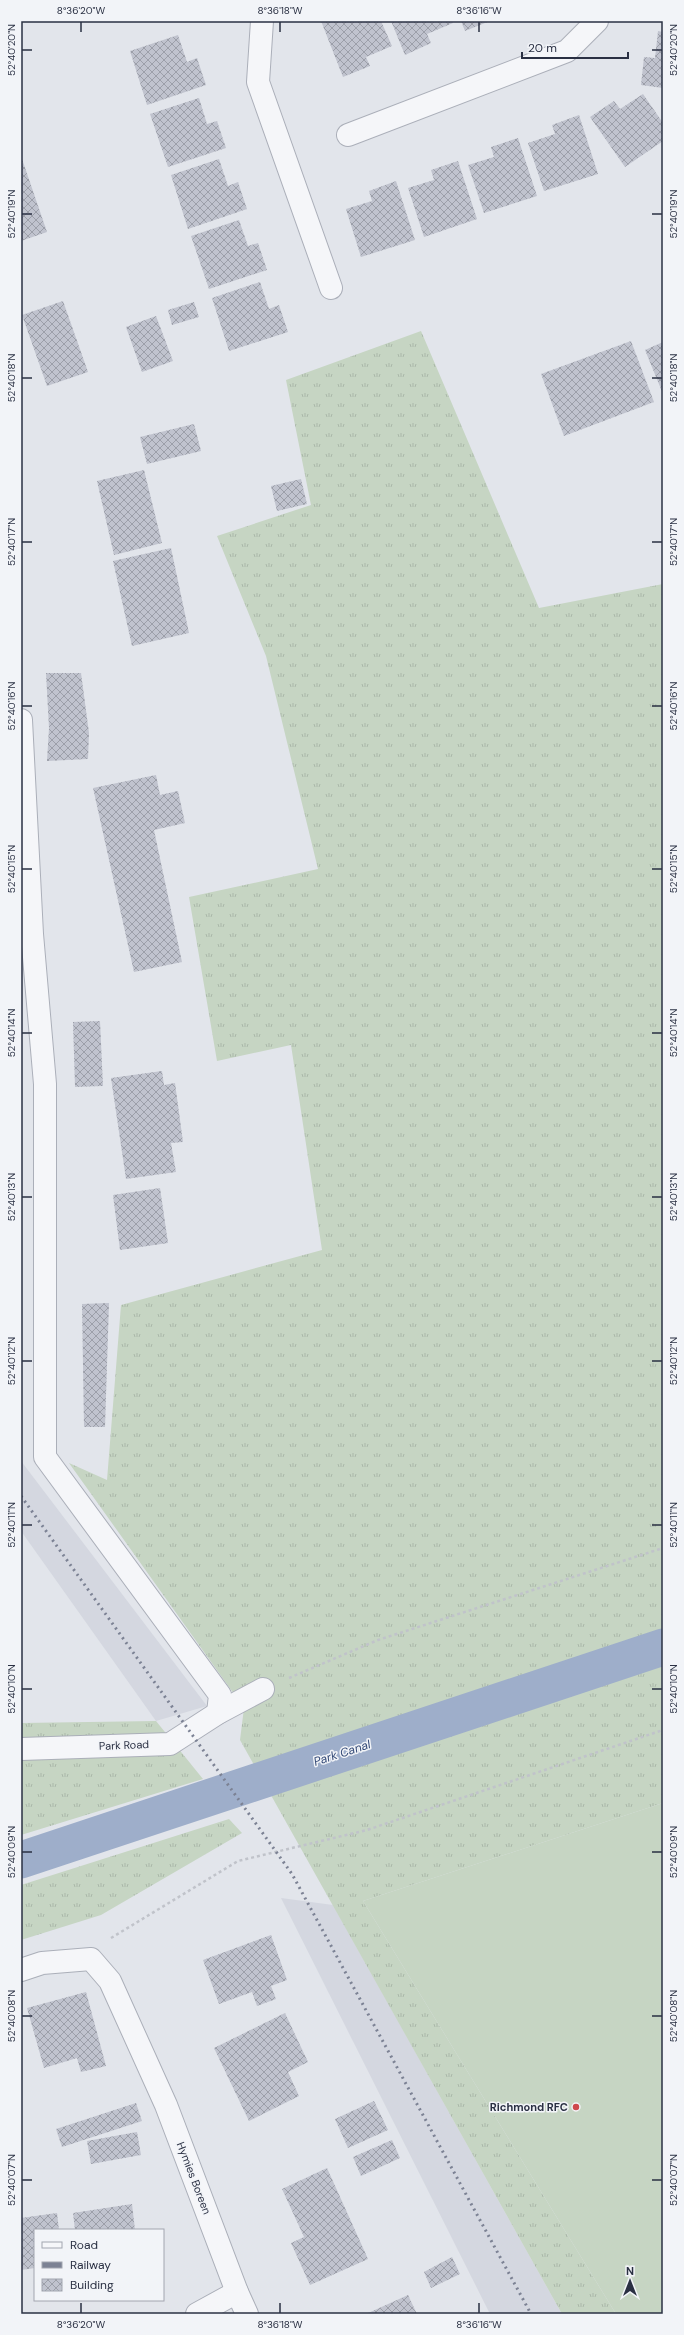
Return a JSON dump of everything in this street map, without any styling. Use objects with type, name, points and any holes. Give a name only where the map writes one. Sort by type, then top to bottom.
[{"type":"street","points":[[262,21],[258,82],[331,288]]},
{"type":"street","points":[[348,135],[567,51],[597,21]]},
{"type":"street","points":[[21,720],[26,934],[44,1084],[44,1457],[220,1695],[218,1713]]},
{"type":"street","name":"Park Road","points":[[21,1749],[170,1744],[218,1713],[263,1689]]},
{"type":"street","points":[[21,1970],[42,1963],[91,1959]]},
{"type":"street","name":"Hymies Boreen","points":[[91,1959],[110,1981],[166,2105],[237,2292],[247,2314]]},
{"type":"street","points":[[196,2314],[237,2292]]},
{"type":"path","points":[[263,1689],[378,1640],[663,1548]]},
{"type":"path","points":[[91,1959],[108,1940],[238,1860],[367,1830],[663,1730]]},
{"type":"shaded area","points":[[21,1461],[207,1706],[156,1721],[21,1531]]},
{"type":"shaded area","points":[[281,1898],[333,1905],[562,2314],[490,2314]]},
{"type":"green space","points":[[421,331],[539,608],[663,584],[663,1803],[363,1901],[616,2314],[562,2314],[240,1740],[244,1708],[69,1463],[107,1480],[121,1305],[322,1250],[291,1045],[217,1061],[189,897],[318,869],[266,656],[217,536],[311,505],[286,380]]},
{"type":"green space","points":[[156,1721],[203,1779],[21,1835],[21,1723]]},
{"type":"green space","name":"Richmond RFC","points":[[663,1803],[663,2314],[616,2314],[363,1901]]},
{"type":"green space","points":[[229,1819],[242,1833],[101,1915],[21,1940],[21,1885]]},
{"type":"building","points":[[321,21],[381,21],[392,46],[366,57],[370,66],[343,77]]},
{"type":"building","points":[[391,21],[452,21],[453,23],[427,34],[431,43],[405,55]]},
{"type":"building","points":[[461,21],[490,21],[465,31]]},
{"type":"building","points":[[658,31],[663,32],[663,88],[641,85],[644,57],[655,58]]},
{"type":"building","points":[[178,35],[187,62],[197,58],[206,85],[147,105],[130,51]]},
{"type":"building","points":[[643,94],[663,123],[663,141],[625,167],[590,117],[614,101],[620,109]]},
{"type":"building","points":[[199,98],[207,124],[217,121],[226,148],[168,167],[150,114]]},
{"type":"building","points":[[579,115],[598,174],[544,191],[528,143],[555,134],[552,125]]},
{"type":"building","points":[[518,138],[537,196],[484,213],[468,165],[494,157],[491,147]]},
{"type":"building","points":[[21,156],[47,232],[21,241]]},
{"type":"building","points":[[219,159],[228,186],[238,182],[247,209],[188,229],[171,175]]},
{"type":"building","points":[[458,161],[477,219],[424,237],[408,188],[434,180],[431,170]]},
{"type":"building","points":[[396,181],[415,240],[361,257],[346,209],[372,201],[369,191]]},
{"type":"building","points":[[239,220],[248,246],[258,243],[267,270],[209,289],[191,236]]},
{"type":"building","points":[[260,282],[269,309],[279,305],[288,332],[229,351],[212,298]]},
{"type":"building","points":[[63,301],[88,372],[47,386],[22,315]]},
{"type":"building","points":[[194,302],[199,317],[172,325],[168,310]]},
{"type":"building","points":[[156,316],[173,361],[142,372],[126,327]]},
{"type":"building","points":[[631,341],[654,402],[564,436],[541,374]]},
{"type":"building","points":[[663,342],[663,394],[645,350]]},
{"type":"building","points":[[194,424],[201,451],[147,464],[140,437]]},
{"type":"building","points":[[144,470],[162,543],[114,555],[97,481]]},
{"type":"building","points":[[301,479],[307,504],[277,511],[271,486]]},
{"type":"building","points":[[171,548],[189,633],[132,646],[113,561]]},
{"type":"building","points":[[46,673],[81,673],[89,733],[88,759],[47,761],[49,728]]},
{"type":"building","points":[[156,775],[160,795],[178,791],[185,823],[154,830],[182,962],[134,972],[93,788]]},
{"type":"building","points":[[100,1021],[103,1086],[75,1087],[73,1022]]},
{"type":"building","points":[[162,1071],[164,1085],[175,1083],[183,1142],[171,1143],[176,1172],[126,1179],[111,1078]]},
{"type":"building","points":[[160,1188],[168,1243],[120,1250],[113,1195]]},
{"type":"building","points":[[109,1303],[105,1427],[84,1427],[82,1304]]},
{"type":"building","points":[[271,1935],[287,1980],[271,1986],[276,1999],[257,2006],[252,1992],[219,2004],[203,1960]]},
{"type":"building","points":[[86,1992],[106,2066],[81,2072],[77,2058],[44,2068],[27,2008]]},
{"type":"building","points":[[285,2013],[308,2062],[288,2072],[299,2096],[249,2121],[214,2048]]},
{"type":"building","points":[[374,2101],[388,2130],[348,2148],[335,2119]]},
{"type":"building","points":[[136,2103],[142,2121],[62,2147],[56,2129]]},
{"type":"building","points":[[137,2132],[141,2155],[91,2164],[87,2141]]},
{"type":"building","points":[[392,2140],[400,2158],[361,2176],[353,2157]]},
{"type":"building","points":[[327,2168],[368,2259],[310,2285],[291,2243],[304,2237],[282,2189]]},
{"type":"building","points":[[132,2204],[135,2229],[75,2229],[73,2213]]},
{"type":"building","points":[[57,2213],[59,2229],[34,2229],[34,2268],[21,2270],[21,2218]]},
{"type":"building","points":[[452,2257],[460,2274],[431,2288],[424,2272]]},
{"type":"building","points":[[408,2295],[417,2314],[366,2314]]},
{"type":"waterway","name":"Park Canal","points":[[21,1860],[663,1647]]},
{"type":"railway","points":[[21,1496],[292,1874],[531,2314]]},
{"type":"place","name":"Richmond RFC","points":[[576,2107]]}]
